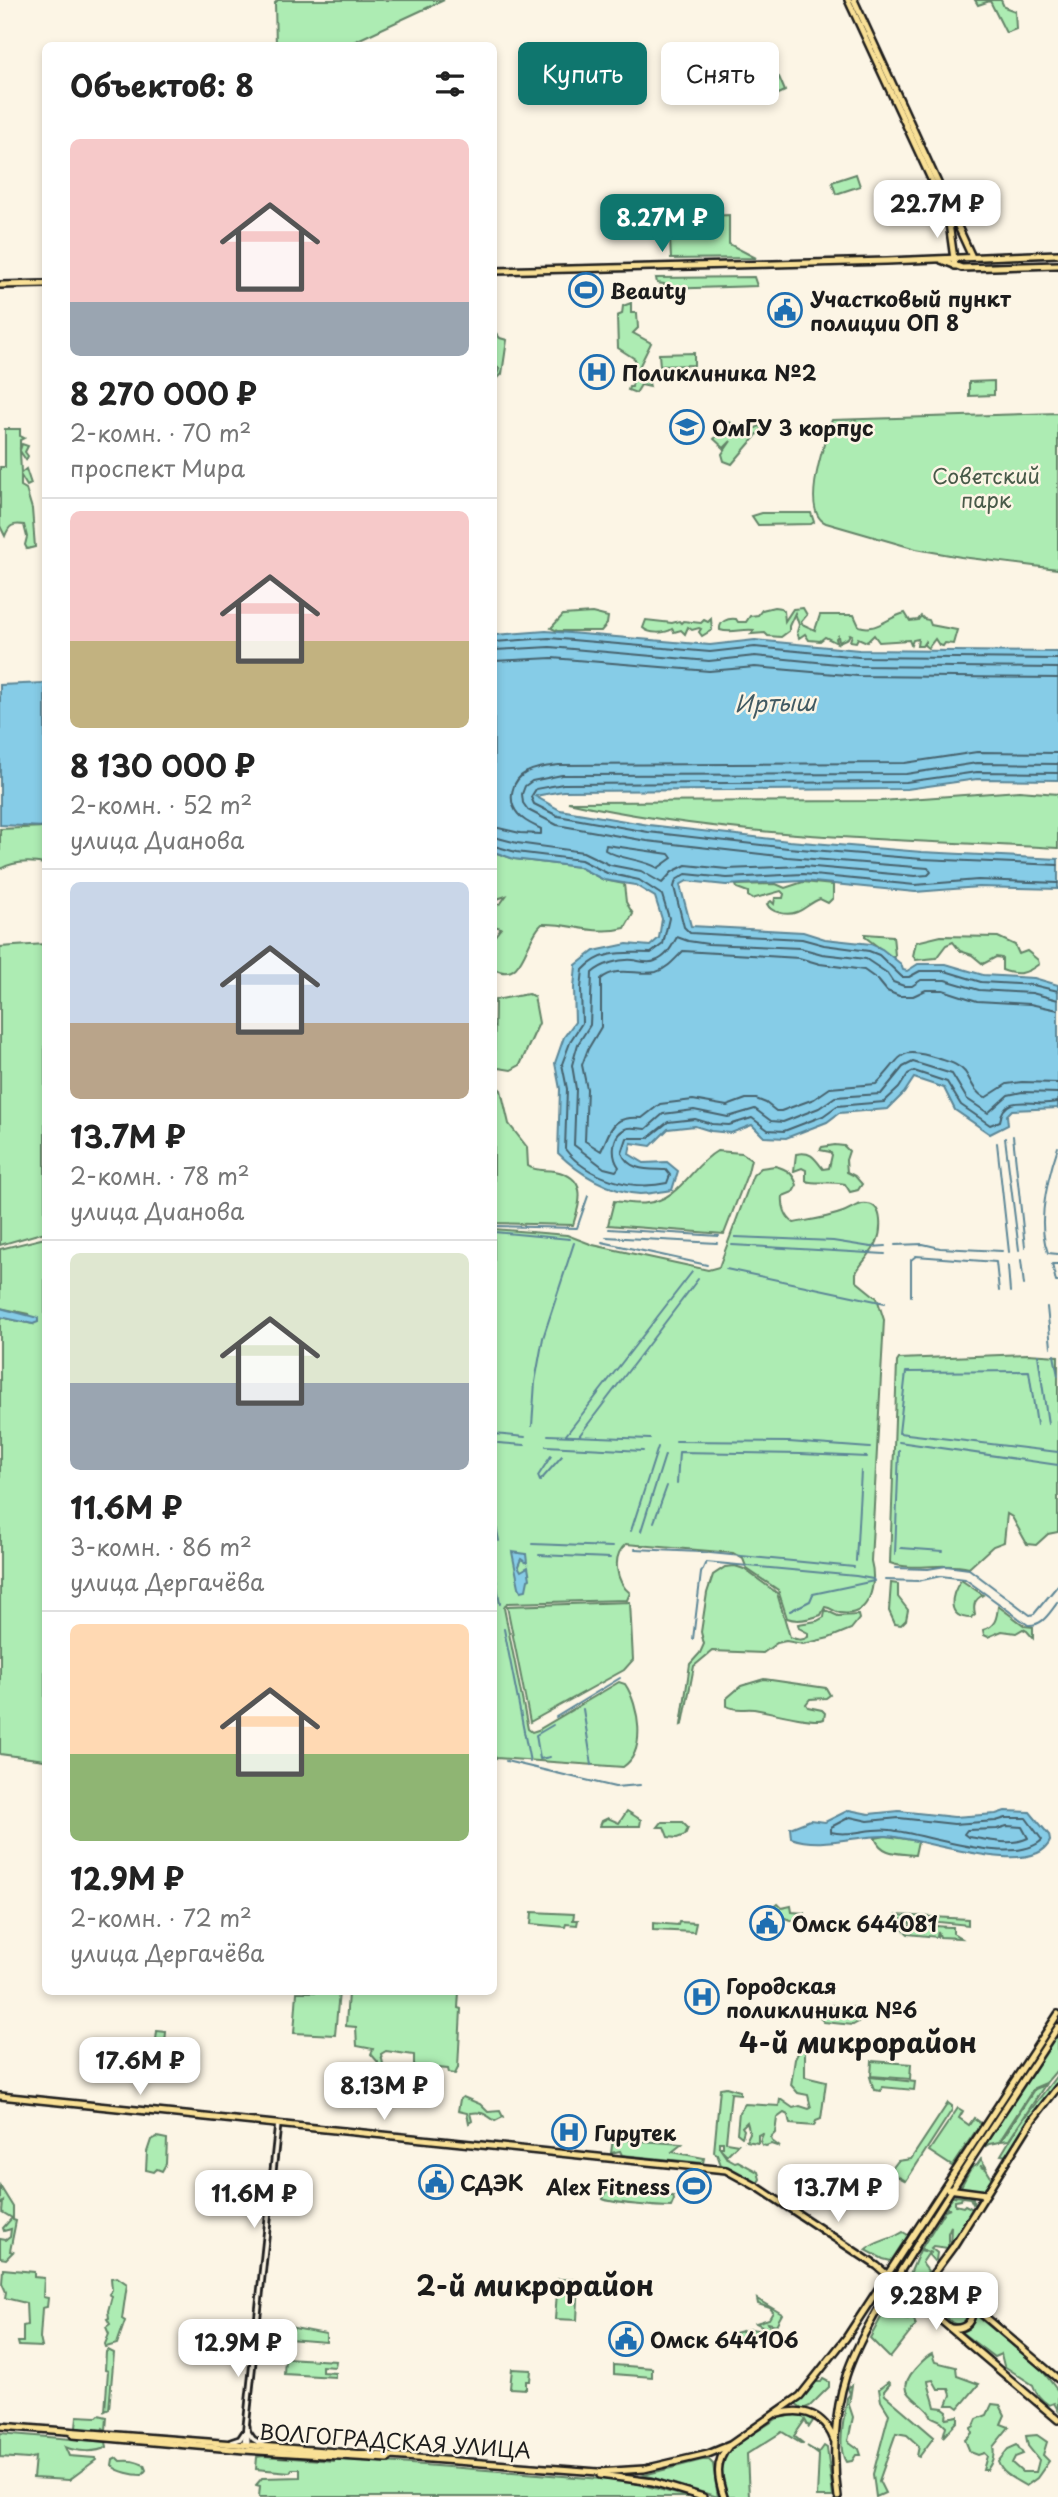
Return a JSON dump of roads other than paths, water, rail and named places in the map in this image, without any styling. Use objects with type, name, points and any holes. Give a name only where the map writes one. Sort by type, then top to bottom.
[{"type":"main road","points":[[848,0],[947,214],[956,266]]},
{"type":"main road","points":[[854,0],[972,257],[971,264],[965,268]]},
{"type":"main road","points":[[497,271],[941,260],[1058,254]]},
{"type":"main road","points":[[983,256],[977,260],[978,265],[984,267]]},
{"type":"main road","points":[[941,260],[965,268],[1058,265]]},
{"type":"main road","points":[[0,285],[42,284]]},
{"type":"main road","points":[[838,2497],[835,2443],[843,2386],[853,2358],[947,2188],[1058,2014]]},
{"type":"main road","points":[[947,2188],[1058,2027]]},
{"type":"main road","points":[[916,2297],[1033,2119],[1058,2087]]},
{"type":"main road","points":[[0,2096],[721,2169],[740,2176],[888,2274],[1058,2420]]},
{"type":"main road","points":[[947,2188],[986,2194]]},
{"type":"main road","name":"ВОЛГОГРАДСКАЯ УЛИЦА","points":[[0,2428],[225,2443],[246,2448],[265,2446],[607,2472],[645,2469],[679,2462],[730,2445],[775,2415],[808,2388],[868,2306],[947,2188]]},
{"type":"main road","points":[[934,2273],[1058,2379]]},
{"type":"main road","points":[[951,2328],[966,2326],[971,2320],[972,2305]]},
{"type":"main road","points":[[868,2306],[872,2323]]},
{"type":"main road","points":[[855,2324],[858,2334],[867,2331]]},
{"type":"main road","points":[[775,2415],[801,2411],[815,2415],[830,2430],[835,2443]]},
{"type":"main road","name":"ВОЛГОГРАДСКАЯ УЛИЦА","points":[[0,2428],[618,2477],[653,2482],[703,2497]]},
{"type":"main road","points":[[724,2497],[718,2468],[723,2452],[730,2445]]},
{"type":"street","points":[[246,2448],[278,2124]]},
{"type":"street","points":[[225,2443],[239,2439],[246,2431]]},
{"type":"street","points":[[246,2431],[265,2446]]},
{"type":"water","name":"Иртыш","points":[[546,631],[710,645],[755,640],[859,650],[1058,652],[1058,780],[977,779],[907,789],[563,791],[535,796],[560,810],[649,825],[789,841],[1058,859],[1058,889],[979,887],[915,892],[803,881],[726,885],[687,881],[680,885],[691,926],[803,932],[825,939],[871,944],[882,949],[907,971],[918,964],[946,964],[983,975],[1034,978],[1058,985],[1058,1108],[1012,1110],[1007,1115],[1008,1125],[990,1134],[955,1110],[944,1088],[914,1078],[888,1109],[839,1113],[827,1122],[786,1138],[764,1137],[752,1125],[731,1133],[695,1126],[668,1129],[651,1146],[631,1143],[629,1154],[644,1163],[667,1162],[678,1171],[672,1190],[648,1194],[628,1193],[606,1186],[575,1168],[558,1153],[560,1089],[555,1063],[564,1037],[575,1022],[576,965],[594,951],[627,944],[650,946],[659,938],[662,919],[655,897],[635,885],[604,880],[579,867],[514,859],[497,853],[497,635]]},
{"type":"water","points":[[42,683],[42,827],[0,825],[0,685]]},
{"type":"water","points":[[0,1308],[38,1318],[38,1322],[33,1324],[0,1317]]},
{"type":"water","points":[[512,1552],[526,1554],[527,1563],[521,1559],[518,1566],[521,1571],[528,1567],[530,1579],[526,1590],[521,1591],[519,1587]]},
{"type":"water","points":[[849,1810],[869,1814],[899,1811],[954,1817],[1005,1811],[1030,1812],[1049,1835],[1050,1841],[1040,1852],[1022,1857],[1000,1857],[887,1836],[826,1842],[791,1838],[790,1828],[810,1820],[825,1822]]},
{"type":"waterway","points":[[1013,1136],[1025,1247]]},
{"type":"waterway","points":[[1005,1138],[1019,1250]]},
{"type":"waterway","points":[[997,1143],[1009,1252]]},
{"type":"waterway","points":[[1058,1147],[1047,1186],[1043,1214],[1048,1253],[1058,1254]]},
{"type":"waterway","points":[[497,1226],[577,1228],[588,1196]]},
{"type":"waterway","points":[[609,1229],[719,1236]]},
{"type":"waterway","points":[[497,1232],[570,1239]]},
{"type":"waterway","points":[[606,1237],[717,1243]]},
{"type":"waterway","points":[[735,1237],[886,1246]]},
{"type":"waterway","points":[[602,1242],[707,1265]]},
{"type":"waterway","points":[[532,1426],[535,1382],[543,1338],[574,1243]]},
{"type":"waterway","points":[[895,1245],[923,1244],[940,1248],[1002,1251]]},
{"type":"waterway","points":[[732,1245],[885,1254]]},
{"type":"waterway","points":[[911,1296],[911,1260],[916,1256],[996,1262],[999,1291]]},
{"type":"waterway","points":[[1021,1260],[1024,1285]]},
{"type":"waterway","points":[[1058,1264],[1052,1264],[1058,1282]]},
{"type":"waterway","points":[[1008,1266],[1010,1292]]},
{"type":"waterway","points":[[726,1269],[885,1303]]},
{"type":"waterway","points":[[566,1435],[692,1272]]},
{"type":"waterway","points":[[579,1436],[698,1279]]},
{"type":"waterway","points":[[1047,1307],[1051,1347]]},
{"type":"waterway","points":[[1038,1355],[1048,1424]]},
{"type":"waterway","points":[[1054,1355],[1058,1376]]},
{"type":"waterway","points":[[1037,1425],[1029,1371],[906,1372],[899,1433],[1058,1452]]},
{"type":"waterway","points":[[497,1434],[525,1437]]},
{"type":"waterway","points":[[548,1435],[650,1439]]},
{"type":"waterway","points":[[676,1441],[789,1442],[870,1448]]},
{"type":"waterway","points":[[899,1442],[1058,1465]]},
{"type":"waterway","points":[[498,1443],[525,1445]]},
{"type":"waterway","points":[[546,1446],[643,1451]]},
{"type":"waterway","points":[[631,1531],[658,1447]]},
{"type":"waterway","points":[[895,1554],[899,1450]]},
{"type":"waterway","points":[[677,1484],[679,1452],[867,1457]]},
{"type":"waterway","points":[[641,1531],[665,1455]]},
{"type":"waterway","points":[[551,1456],[538,1476],[540,1481],[562,1456]]},
{"type":"waterway","points":[[856,1561],[861,1471]]},
{"type":"waterway","points":[[654,1522],[667,1486]]},
{"type":"waterway","points":[[497,1531],[499,1541]]},
{"type":"waterway","points":[[532,1544],[612,1547]]},
{"type":"waterway","points":[[901,1548],[943,1551]]},
{"type":"waterway","points":[[635,1549],[700,1552],[854,1567]]},
{"type":"waterway","points":[[539,1555],[610,1558]]},
{"type":"waterway","points":[[693,1639],[701,1573],[706,1562],[856,1576],[874,1581],[813,1594],[810,1601],[790,1611]]},
{"type":"waterway","points":[[895,1568],[928,1569],[946,1566],[969,1569],[1030,1615],[1034,1614],[1058,1585]]},
{"type":"waterway","points":[[885,1580],[918,1581],[941,1576],[965,1579],[1028,1625],[1042,1621],[1058,1602]]},
{"type":"waterway","points":[[497,1586],[500,1604]]},
{"type":"waterway","points":[[504,1629],[530,1762]]},
{"type":"waterway","points":[[556,1717],[620,1678]]},
{"type":"waterway","points":[[583,1709],[592,1765]]},
{"type":"waterway","points":[[550,1757],[540,1759],[536,1735],[553,1725]]},
{"type":"waterway","points":[[506,1761],[615,1787],[640,1785]]},
{"type":"place","name":"Beauty","points":[[586,290]]},
{"type":"place","name":"Участковый пункт полиции ОП 8","points":[[785,310]]},
{"type":"place","name":"Поликлиника №2","points":[[597,372]]},
{"type":"place","name":"ОмГУ 3 корпус","points":[[687,427]]},
{"type":"place","name":"Омск 644081","points":[[767,1923]]},
{"type":"place","name":"Городская поликлиника №6","points":[[702,1997]]},
{"type":"place","name":"Гирутек","points":[[569,2132]]},
{"type":"place","name":"СДЭК","points":[[436,2182]]},
{"type":"place","name":"Alex Fitness","points":[[694,2186]]},
{"type":"place","name":"Омск 644106","points":[[626,2339]]},
{"type":"district","name":"4-й микрорайон","points":[[858,2041]]},
{"type":"district","name":"2-й микрорайон","points":[[535,2284]]},
{"type":"park label","name":"Советский парк","points":[[986,487]]}]
